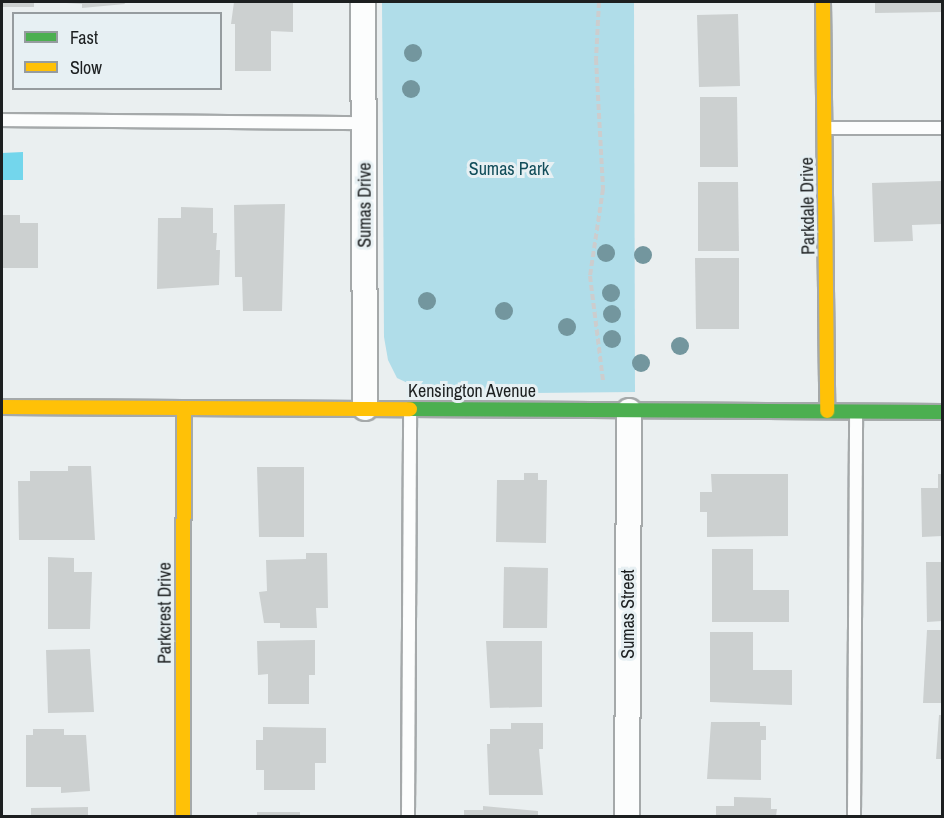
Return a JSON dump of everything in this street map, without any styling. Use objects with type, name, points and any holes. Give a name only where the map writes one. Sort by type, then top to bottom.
[{"type":"street","name":"Sumas Drive","points":[[363,2],[366,123],[365,408]]},
{"type":"street","name":"Parkdale Drive","points":[[823,2],[827,411]]},
{"type":"street","name":"Kensington Avenue","points":[[2,407],[942,412]]},
{"type":"street","name":"Parkcrest Drive","points":[[183,816],[184,409]]},
{"type":"street","name":"Sumas Street","points":[[627,816],[629,411]]},
{"type":"lane","points":[[2,120],[366,123]]},
{"type":"lane","points":[[825,128],[942,128]]},
{"type":"lane","points":[[408,816],[410,409]]},
{"type":"lane","points":[[854,816],[855,411]]},
{"type":"path","points":[[599,2],[596,59],[603,189],[590,276],[604,390]]},
{"type":"green space","name":"Sumas Park","points":[[382,2],[634,2],[635,392],[431,394],[397,378],[388,360],[384,337]]},
{"type":"water","points":[[23,152],[23,180],[2,180],[2,153]]},
{"type":"building","points":[[2,2],[34,2],[34,7],[2,7]]},
{"type":"building","points":[[50,2],[124,2],[125,4],[82,8],[82,4]]},
{"type":"building","points":[[234,2],[293,2],[293,32],[271,31],[271,71],[235,71],[235,24],[231,24]]},
{"type":"building","points":[[875,2],[942,2],[942,12],[875,13]]},
{"type":"building","points":[[738,14],[740,86],[699,87],[697,15]]},
{"type":"building","points":[[700,97],[737,97],[738,167],[700,167]]},
{"type":"building","points":[[942,181],[942,224],[912,225],[913,241],[874,242],[872,183]]},
{"type":"building","points":[[698,182],[738,182],[739,251],[698,251]]},
{"type":"building","points":[[285,204],[282,311],[243,311],[242,277],[235,277],[234,205]]},
{"type":"building","points":[[181,207],[213,208],[213,233],[217,233],[216,250],[220,250],[219,285],[157,289],[158,218],[181,218]]},
{"type":"building","points":[[2,215],[20,215],[20,223],[38,223],[38,268],[2,268]]},
{"type":"building","points":[[695,258],[739,258],[739,329],[696,329]]},
{"type":"building","points":[[68,466],[91,466],[95,540],[19,540],[18,481],[30,481],[30,471],[68,471]]},
{"type":"building","points":[[257,467],[304,467],[304,537],[259,537]]},
{"type":"building","points":[[524,473],[538,473],[538,480],[547,480],[546,543],[496,542],[497,480],[524,480]]},
{"type":"building","points":[[711,474],[788,474],[788,536],[707,537],[707,512],[700,512],[700,492],[712,492]]},
{"type":"building","points":[[938,474],[942,474],[942,536],[922,537],[921,488],[938,488]]},
{"type":"building","points":[[712,549],[753,549],[753,590],[789,590],[789,622],[712,622]]},
{"type":"building","points":[[306,553],[327,553],[328,608],[316,608],[317,628],[280,628],[280,623],[264,623],[259,592],[267,591],[266,560],[306,559]]},
{"type":"building","points":[[48,557],[74,558],[74,572],[92,572],[90,629],[48,629]]},
{"type":"building","points":[[926,562],[942,562],[942,621],[927,622]]},
{"type":"building","points":[[504,567],[548,568],[547,628],[503,628]]},
{"type":"building","points":[[927,630],[942,630],[942,703],[923,703]]},
{"type":"building","points":[[710,632],[753,632],[753,670],[792,670],[792,705],[710,702]]},
{"type":"building","points":[[315,640],[315,675],[309,675],[309,704],[268,704],[268,674],[258,675],[257,641]]},
{"type":"building","points":[[486,641],[542,641],[542,707],[490,708]]},
{"type":"building","points":[[90,649],[94,712],[48,713],[46,650]]},
{"type":"building","points":[[939,715],[942,715],[942,759],[936,759]]},
{"type":"building","points":[[711,722],[760,722],[760,726],[766,726],[766,740],[761,740],[761,780],[707,779]]},
{"type":"building","points":[[511,723],[543,723],[543,749],[539,749],[543,795],[489,795],[487,744],[490,744],[490,729],[511,729]]},
{"type":"building","points":[[263,727],[326,728],[326,763],[315,763],[315,790],[264,790],[264,770],[256,770],[256,740],[263,740]]},
{"type":"building","points":[[33,729],[64,729],[64,735],[86,735],[90,791],[61,793],[61,787],[26,787],[26,735],[33,735]]},
{"type":"building","points":[[734,797],[771,798],[771,809],[777,809],[776,816],[716,816],[716,806],[734,806]]},
{"type":"building","points":[[483,806],[538,811],[538,816],[464,816],[464,810],[483,810]]},
{"type":"building","points":[[88,807],[88,816],[31,816],[31,808]]},
{"type":"building","points":[[257,812],[300,812],[300,816],[257,816]]},
{"type":"traffic: fast","points":[[410,409],[942,412]]},
{"type":"traffic: slow","points":[[823,2],[827,411]]},
{"type":"traffic: slow","points":[[2,407],[410,409]]},
{"type":"traffic: slow","points":[[183,816],[184,409]]}]
